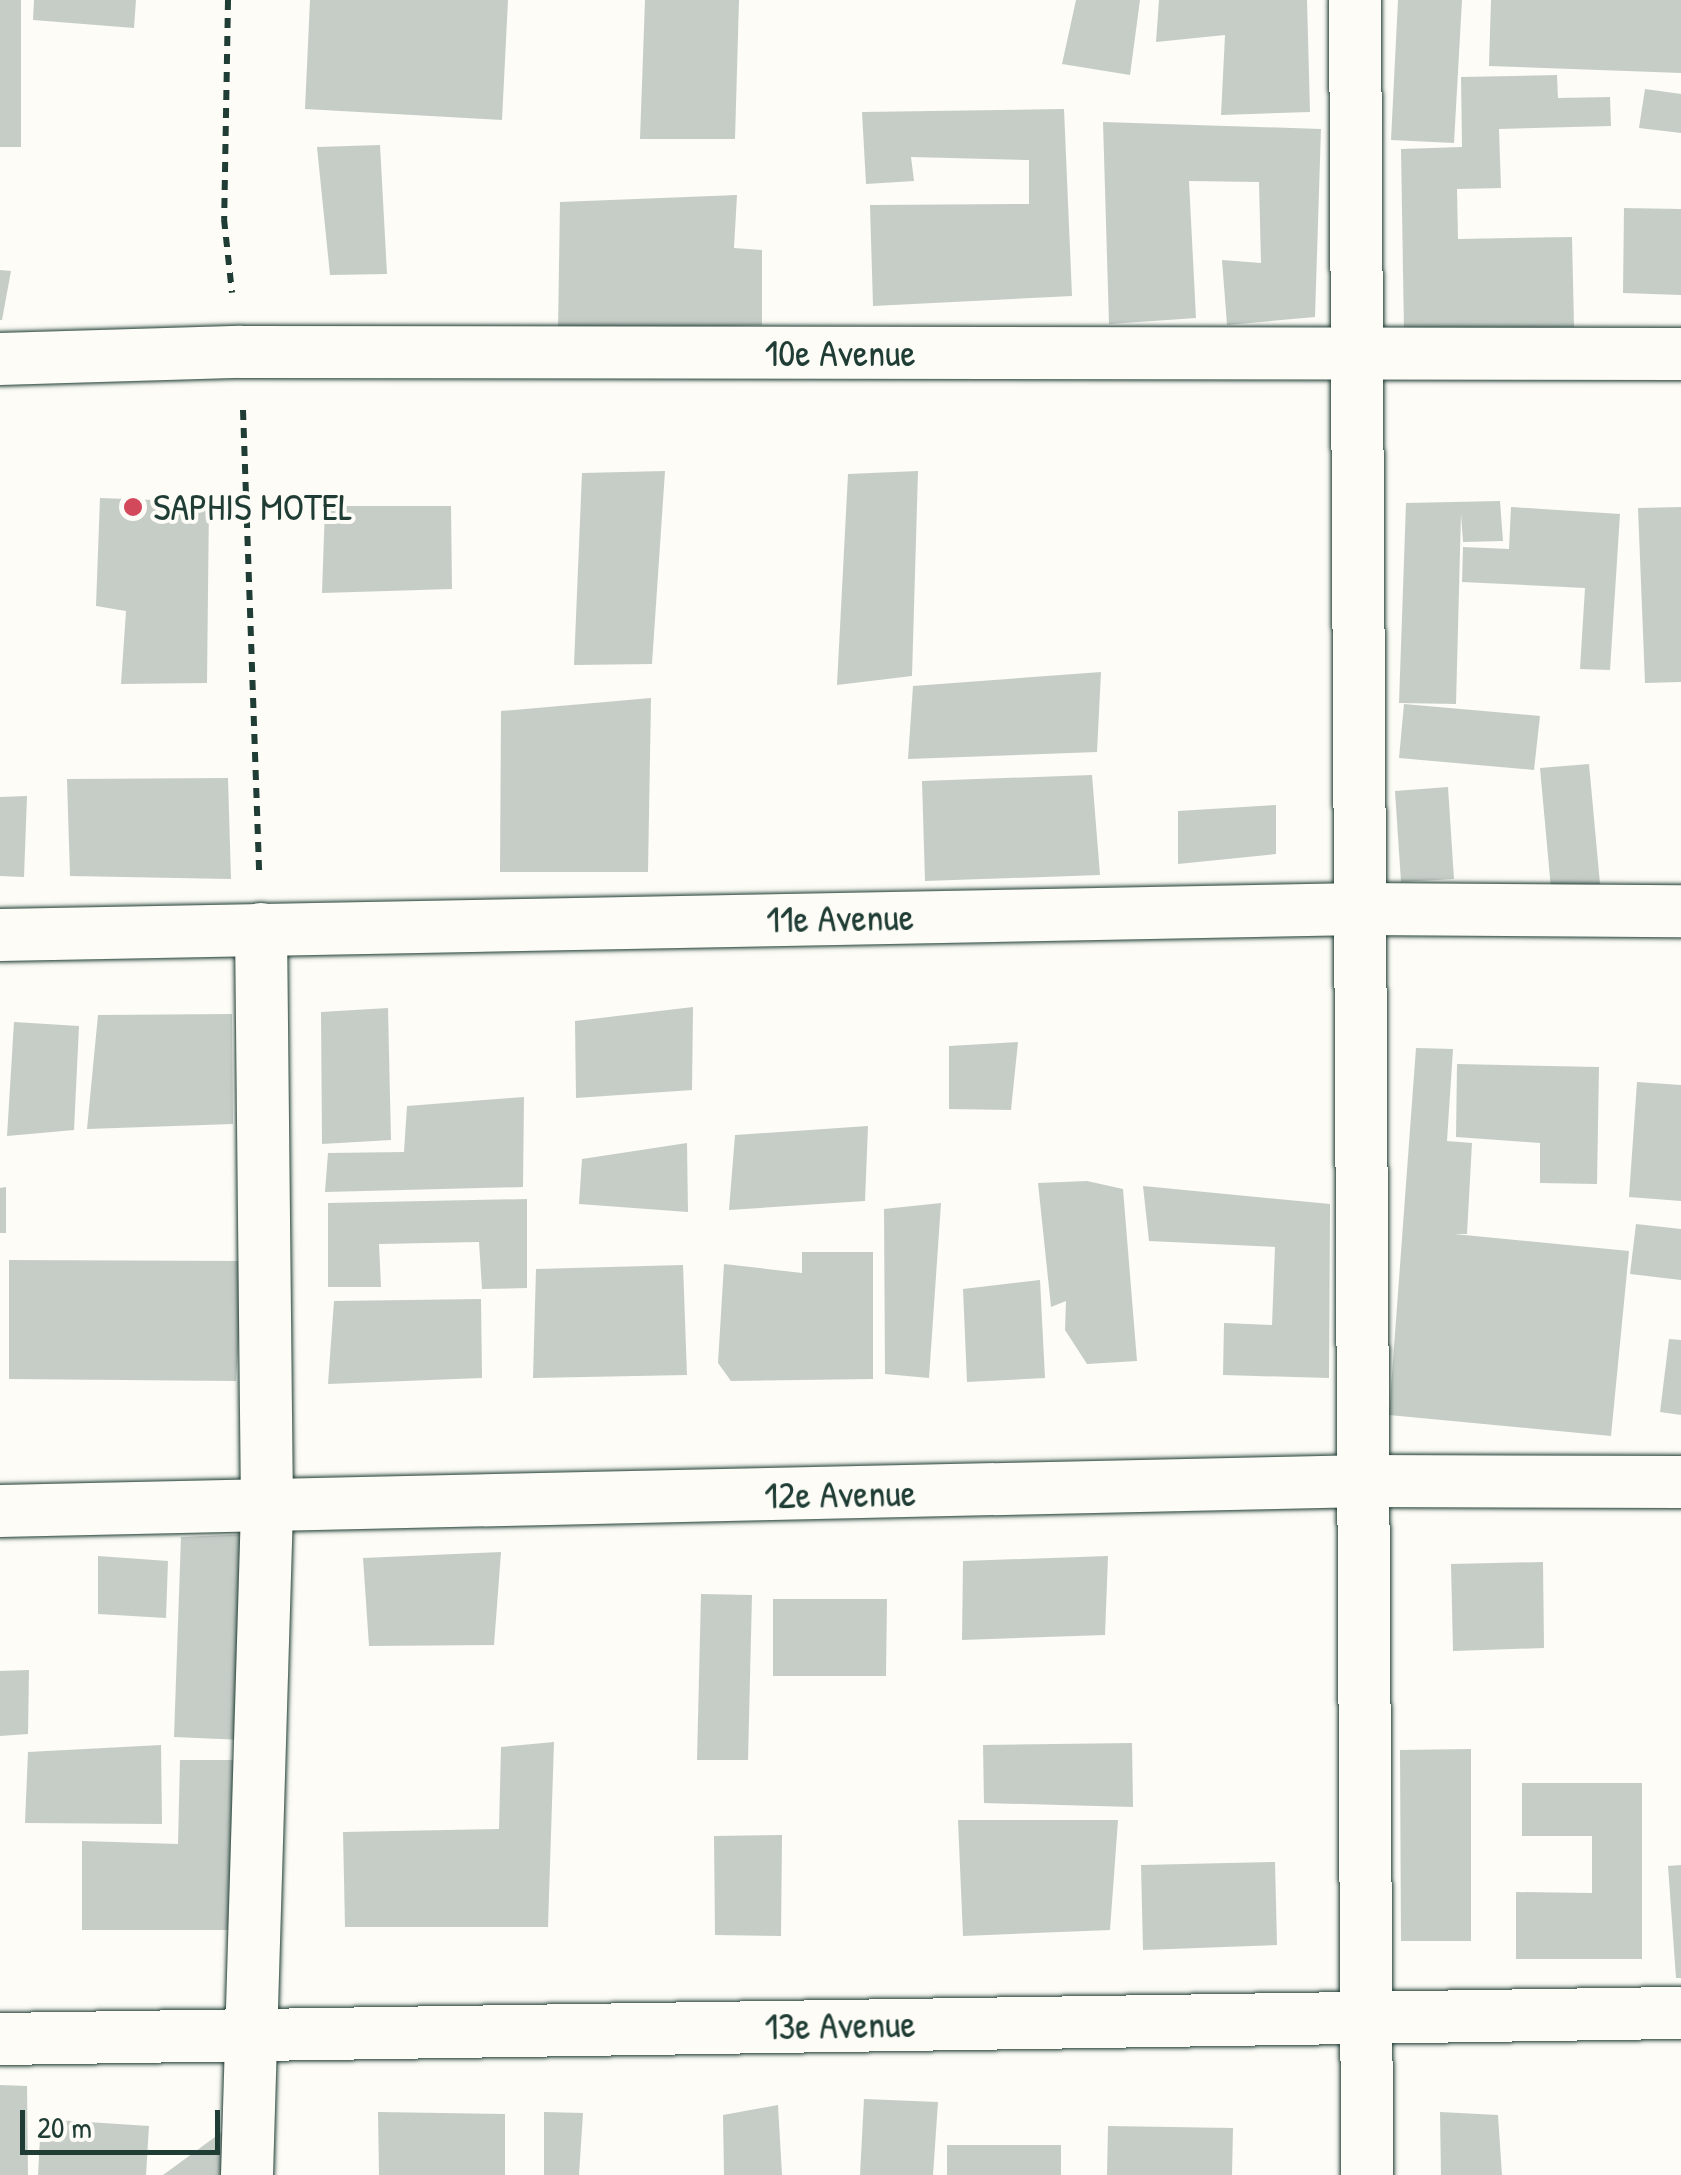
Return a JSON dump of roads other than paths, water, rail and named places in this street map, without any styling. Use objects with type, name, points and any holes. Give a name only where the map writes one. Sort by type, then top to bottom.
[{"type":"street","points":[[1355,0],[1367,1481],[1361,2018],[1367,2175]]},
{"type":"street","name":"10e Avenue","points":[[0,359],[241,352],[1681,354]]},
{"type":"street","name":"11e Avenue","points":[[0,935],[1360,909],[1681,911]]},
{"type":"street","points":[[247,2175],[267,1509],[262,929]]},
{"type":"street","name":"12e Avenue","points":[[0,1511],[267,1509],[1367,1481],[1681,1482]]},
{"type":"street","name":"13e Avenue","points":[[0,2039],[1681,2014]]},
{"type":"place","name":"SAPHIS MOTEL","points":[[133,507]]}]
